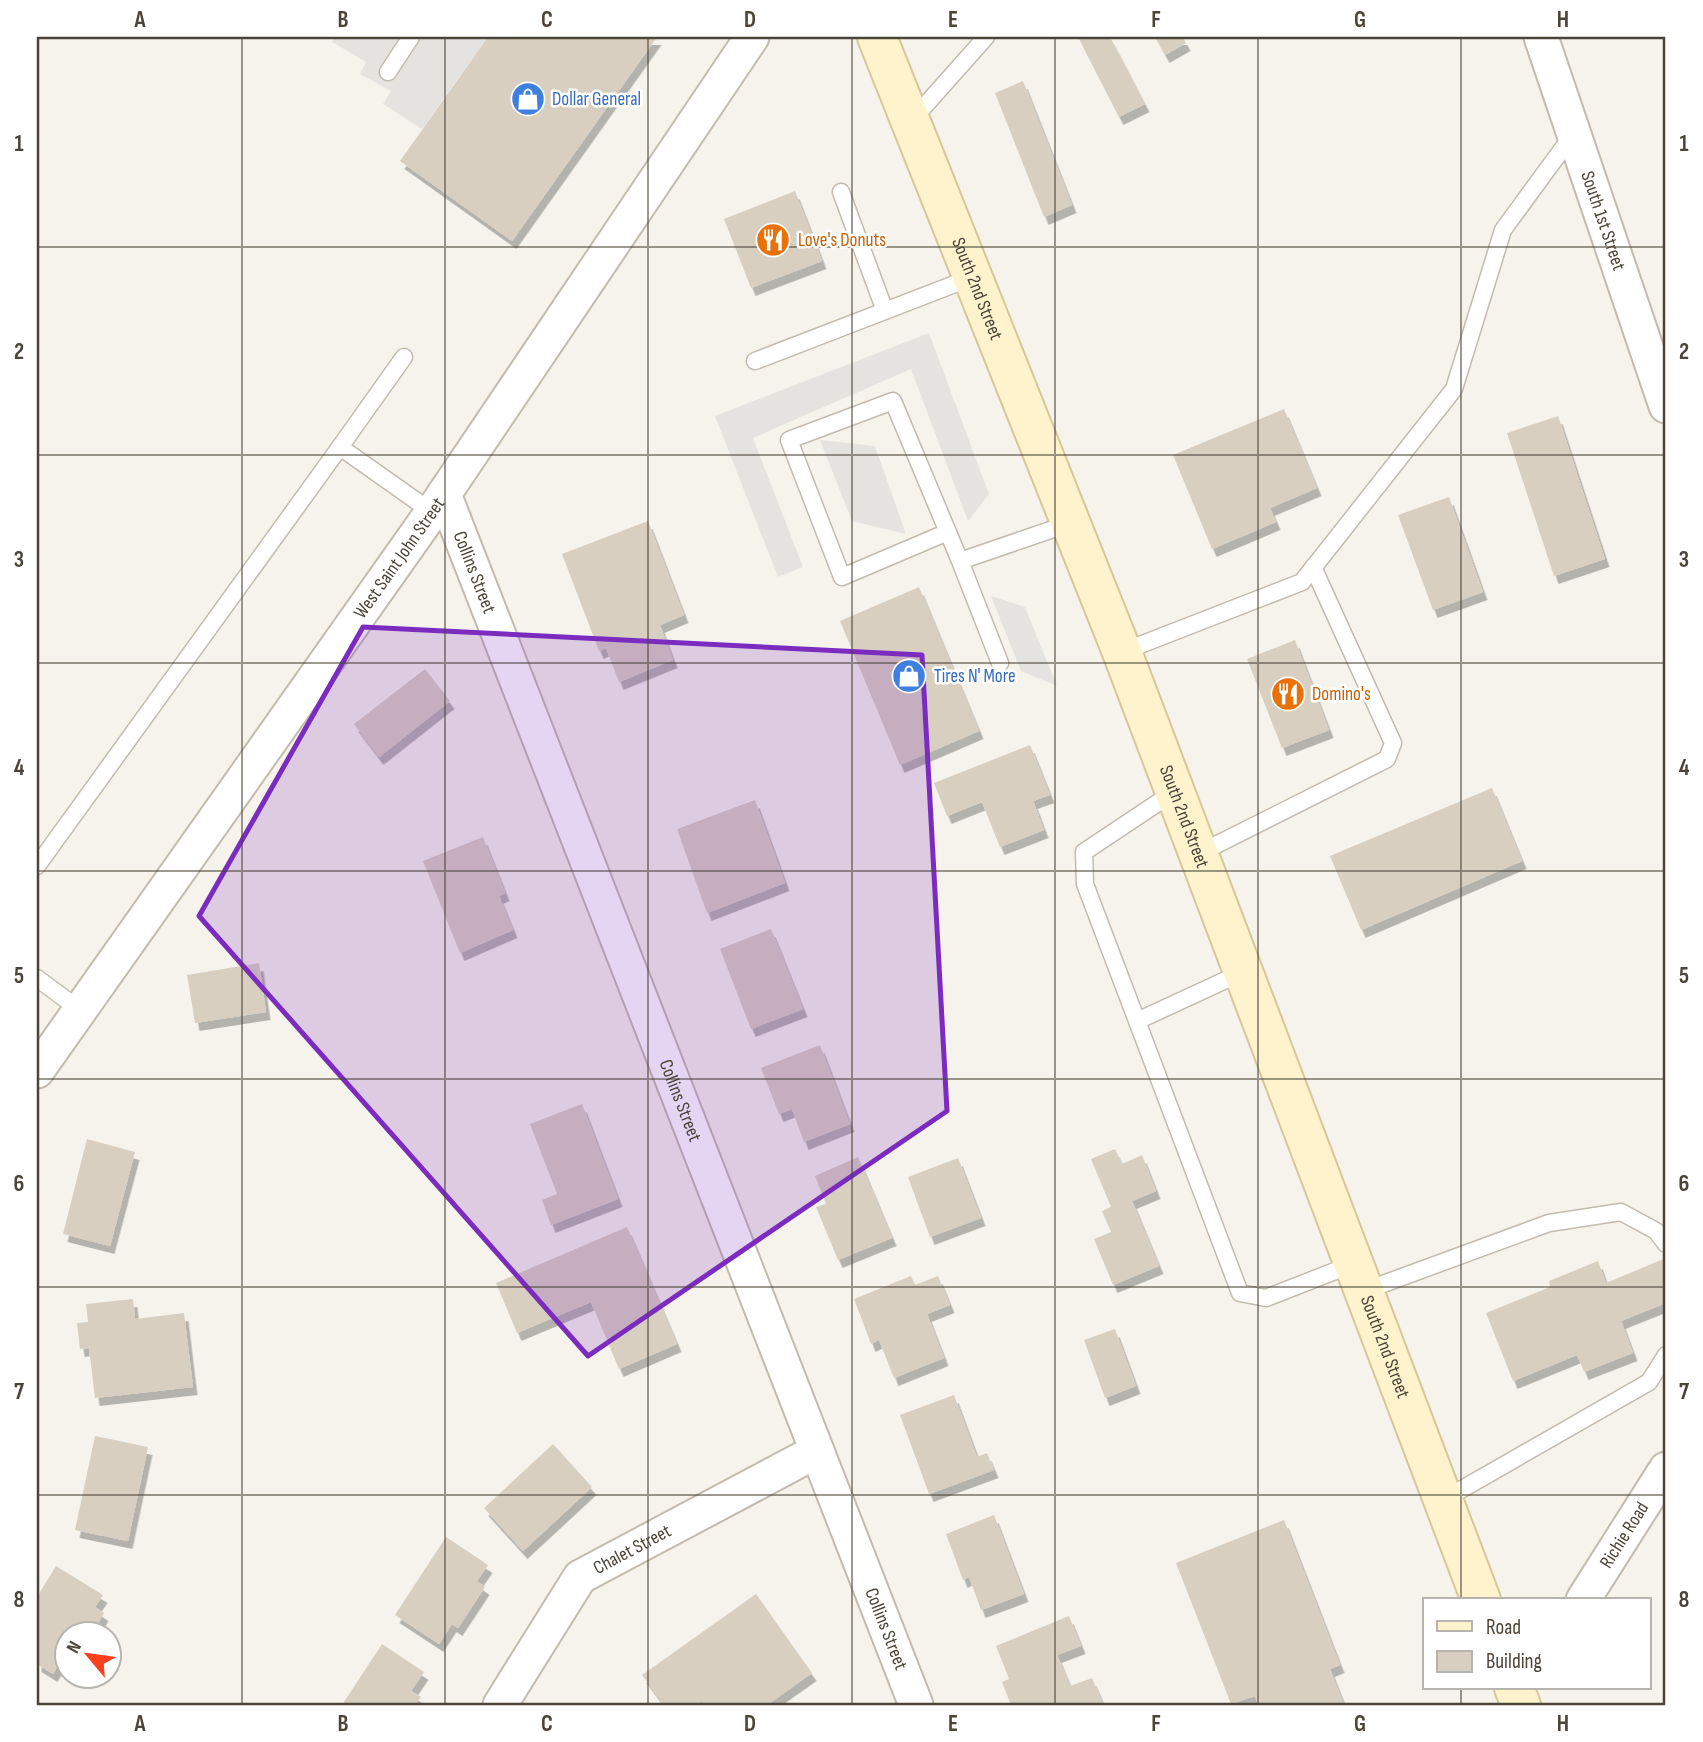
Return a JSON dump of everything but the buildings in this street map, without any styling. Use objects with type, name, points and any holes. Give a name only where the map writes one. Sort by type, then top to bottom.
[{"type":"main road","name":"South 2nd Street","points":[[877,37],[1122,652],[1480,1598]]},
{"type":"street","name":"West Saint John Street","points":[[37,1071],[438,503],[752,37]]},
{"type":"street","name":"South 1st Street","points":[[1541,37],[1666,406]]},
{"type":"street","name":"Collins Street","points":[[438,503],[916,1705]]},
{"type":"street","name":"Chalet Street","points":[[500,1705],[580,1577],[817,1451]]},
{"type":"street","name":"Richie Road","points":[[1584,1598],[1665,1477]]},
{"type":"lane","points":[[388,72],[411,37]]},
{"type":"lane","points":[[911,121],[986,37]]},
{"type":"lane","points":[[1122,652],[1302,582],[1454,389],[1503,230],[1574,133]]},
{"type":"lane","points":[[841,192],[885,311]]},
{"type":"lane","points":[[755,360],[973,277]]},
{"type":"lane","points":[[37,866],[404,357]]},
{"type":"lane","points":[[948,532],[842,578],[789,440],[892,401],[948,532],[960,561],[1000,663]]},
{"type":"lane","points":[[340,447],[438,503]]},
{"type":"lane","points":[[960,561],[1071,523]]},
{"type":"lane","points":[[1198,854],[1387,759],[1393,743],[1313,568]]},
{"type":"lane","points":[[1174,792],[1084,852],[1085,884],[1240,1293],[1266,1298],[1358,1277],[1549,1223],[1621,1212],[1656,1231],[1666,1244]]},
{"type":"lane","points":[[1138,1021],[1243,972]]},
{"type":"lane","points":[[37,978],[80,1010]]},
{"type":"lane","points":[[1443,1500],[1649,1382],[1666,1356]]},
{"type":"highlighted area","points":[[363,627],[922,655],[947,1111],[588,1356],[199,916]]},
{"type":"shaded area","points":[[335,37],[488,37],[422,129],[383,104],[391,91],[360,74],[366,62],[332,42]]},
{"type":"shaded area","points":[[929,333],[989,494],[968,521],[911,369],[753,438],[803,567],[778,577],[715,416]]},
{"type":"shaded area","points":[[820,440],[875,446],[906,534],[852,521]]},
{"type":"shaded area","points":[[991,596],[1025,607],[1057,686],[1021,671]]},
{"type":"place","name":"Dollar General","points":[[528,99]]},
{"type":"place","name":"Love's Donuts","points":[[773,240]]},
{"type":"place","name":"Tires N' More","points":[[909,676]]},
{"type":"place","name":"Domino's","points":[[1288,694]]}]
